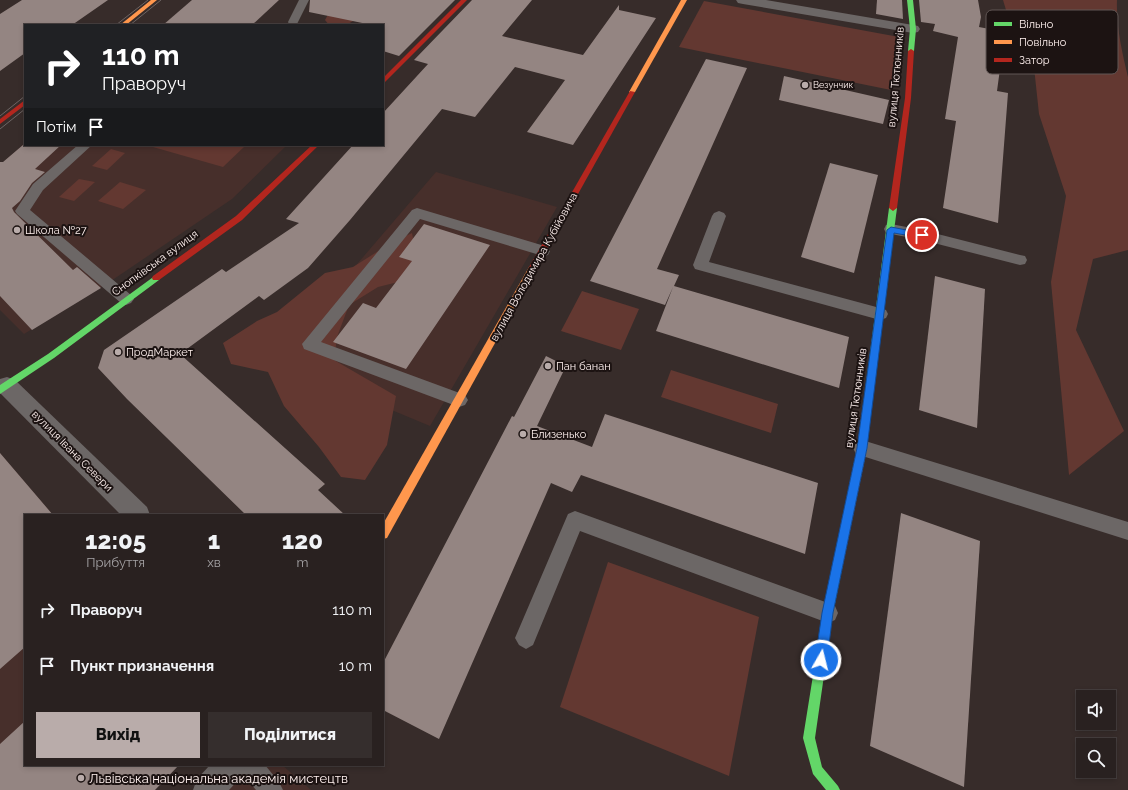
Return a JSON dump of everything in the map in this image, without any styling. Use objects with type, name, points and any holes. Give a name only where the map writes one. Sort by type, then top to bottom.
[{"type":"street","points":[[124,24],[154,0]]},
{"type":"street","points":[[384,80],[464,0]]},
{"type":"street","name":"вулиця Володимира Кубійовича","points":[[384,532],[544,251],[684,0]]},
{"type":"street","points":[[743,0],[913,29]]},
{"type":"street","name":"вулиця Тютюнників","points":[[834,790],[817,770],[809,738],[828,613],[862,448],[908,98],[913,29],[910,0]]},
{"type":"street","points":[[0,122],[24,103]]},
{"type":"street","name":"Снопківська вулиця","points":[[3,388],[51,356],[126,299],[239,218],[315,146]]},
{"type":"street","name":"вулиця Івана Севери","points":[[3,388],[137,514]]},
{"type":"street","points":[[208,790],[230,766]]},
{"type":"lane","points":[[293,22],[304,0]]},
{"type":"lane","points":[[85,146],[38,187],[22,211],[126,299]]},
{"type":"lane","points":[[459,400],[310,344],[417,213],[544,251]]},
{"type":"lane","points":[[719,216],[700,265],[880,314]]},
{"type":"lane","points":[[891,230],[922,235],[1020,260]]},
{"type":"lane","points":[[862,448],[1128,531]]},
{"type":"lane","points":[[526,638],[575,520],[828,613]]},
{"type":"lane","points":[[251,766],[271,790]]},
{"type":"shaded area","points":[[1003,0],[1117,0],[1117,10],[1006,10]]},
{"type":"shaded area","points":[[704,1],[899,37],[891,90],[679,47]]},
{"type":"shaded area","points":[[330,11],[355,20],[348,24],[328,24],[325,20]]},
{"type":"shaded area","points":[[1118,29],[1128,77],[1128,250],[1093,259],[1076,330],[1124,431],[1069,475],[1051,282],[1066,196],[1039,114],[1035,74],[1118,74]]},
{"type":"shaded area","points":[[24,144],[24,146],[286,146],[232,199],[108,283],[24,334],[0,310],[0,165]]},
{"type":"shaded area","points":[[150,146],[245,146],[223,167]]},
{"type":"shaded area","points":[[111,149],[125,153],[107,170],[92,166]]},
{"type":"shaded area","points":[[436,172],[557,207],[430,426],[274,361]]},
{"type":"shaded area","points":[[79,179],[95,182],[74,201],[59,197]]},
{"type":"shaded area","points":[[120,182],[146,190],[123,209],[98,201]]},
{"type":"shaded area","points":[[412,233],[417,258],[398,282],[378,287],[349,305],[337,337],[334,360],[396,396],[387,445],[365,480],[341,477],[319,447],[284,406],[268,372],[231,364],[223,343],[257,321],[277,312],[325,273],[353,267],[391,243]]},
{"type":"shaded area","points":[[582,291],[639,309],[621,350],[561,331]]},
{"type":"shaded area","points":[[671,370],[778,404],[771,433],[661,397]]},
{"type":"shaded area","name":"Львівська національна академія мистецтв","points":[[0,453],[52,514],[24,514],[24,766],[0,790]]},
{"type":"shaded area","points":[[608,562],[759,617],[729,776],[560,707]]},
{"type":"shaded area","points":[[248,766],[283,766],[311,790],[226,790]]},
{"type":"building","points":[[22,0],[108,0],[73,24],[24,24],[24,54],[0,71],[0,14]]},
{"type":"building","points":[[192,0],[279,0],[253,24],[164,24]]},
{"type":"building","points":[[310,0],[455,0],[399,56],[384,51],[384,24],[367,24],[309,12]]},
{"type":"building","points":[[472,0],[532,0],[502,36],[583,55],[619,5],[619,10],[656,18],[573,145],[527,132],[565,80],[515,67],[475,117],[442,109],[308,268],[264,300],[259,296],[180,354],[325,484],[318,490],[344,514],[245,514],[127,399],[98,368],[104,350],[222,269],[226,272],[299,223],[286,219],[352,146],[384,146],[384,112],[428,64],[414,60]]},
{"type":"building","points":[[877,0],[902,0],[903,19],[876,14]]},
{"type":"building","points":[[919,0],[978,0],[981,17],[979,27],[986,28],[986,74],[999,74],[997,91],[1008,93],[998,223],[943,208],[956,121],[945,119],[958,37],[933,31],[935,24],[921,22]]},
{"type":"building","points":[[706,59],[747,68],[657,269],[679,275],[674,286],[849,337],[839,388],[656,331],[673,287],[665,305],[590,281]]},
{"type":"building","points":[[784,76],[889,100],[883,124],[779,100]]},
{"type":"building","name":"Школа №27","points":[[23,145],[60,146],[35,169],[45,172],[32,183],[20,201],[12,208],[14,212],[73,270],[77,267],[101,288],[32,330],[0,296],[0,162],[3,162]]},
{"type":"building","points":[[830,163],[878,175],[854,273],[801,257]]},
{"type":"building","points":[[424,224],[490,245],[406,369],[333,342],[363,303],[376,308],[412,261],[399,257]]},
{"type":"building","points":[[935,276],[985,289],[977,428],[919,410]]},
{"type":"building","points":[[546,356],[566,366],[537,426],[592,447],[605,414],[818,483],[805,554],[581,475],[572,492],[551,483],[439,739],[384,711],[384,661],[512,416],[514,417]]},
{"type":"building","points":[[0,453],[52,514],[24,514],[24,648],[0,669]]},
{"type":"building","points":[[901,513],[980,541],[964,787],[870,746]]},
{"type":"building","points":[[24,722],[24,766],[178,766],[155,790],[0,790],[0,744]]},
{"type":"tram line","points":[[117,24],[148,0]]},
{"type":"tram line","points":[[131,24],[161,0]]},
{"type":"tram line","points":[[0,116],[24,97]]},
{"type":"tram line","points":[[0,129],[24,110]]},
{"type":"traffic: fast","points":[[910,0],[913,29],[911,51]]},
{"type":"traffic: fast","points":[[869,391],[893,208]]},
{"type":"traffic: fast","points":[[0,390],[51,356],[156,278]]},
{"type":"traffic: fast","points":[[834,790],[817,770],[809,738],[828,613],[838,564]]},
{"type":"traffic: slow","points":[[124,24],[154,0]]},
{"type":"traffic: slow","points":[[632,92],[684,0]]},
{"type":"traffic: slow","points":[[384,532],[532,269]]},
{"type":"traffic: slow","points":[[838,564],[862,448],[869,391]]},
{"type":"traffic: jam","points":[[384,80],[464,0]]},
{"type":"traffic: jam","points":[[893,208],[908,98],[911,51]]},
{"type":"traffic: jam","points":[[532,269],[632,92]]},
{"type":"traffic: jam","points":[[0,122],[24,103]]},
{"type":"traffic: jam","points":[[156,278],[239,218],[315,146]]},
{"type":"place","name":"Везунчик","points":[[805,85]]},
{"type":"place","name":"Школа №27","points":[[17,230]]},
{"type":"place","name":"ПродМаркет","points":[[118,352]]},
{"type":"place","name":"Пан банан","points":[[548,366]]},
{"type":"place","name":"Близенько","points":[[523,434]]},
{"type":"place","name":"Львівська національна академія мистецтв","points":[[81,778]]},
{"type":"route","points":[[821,660],[828,613],[862,448],[891,230],[922,235]]}]
